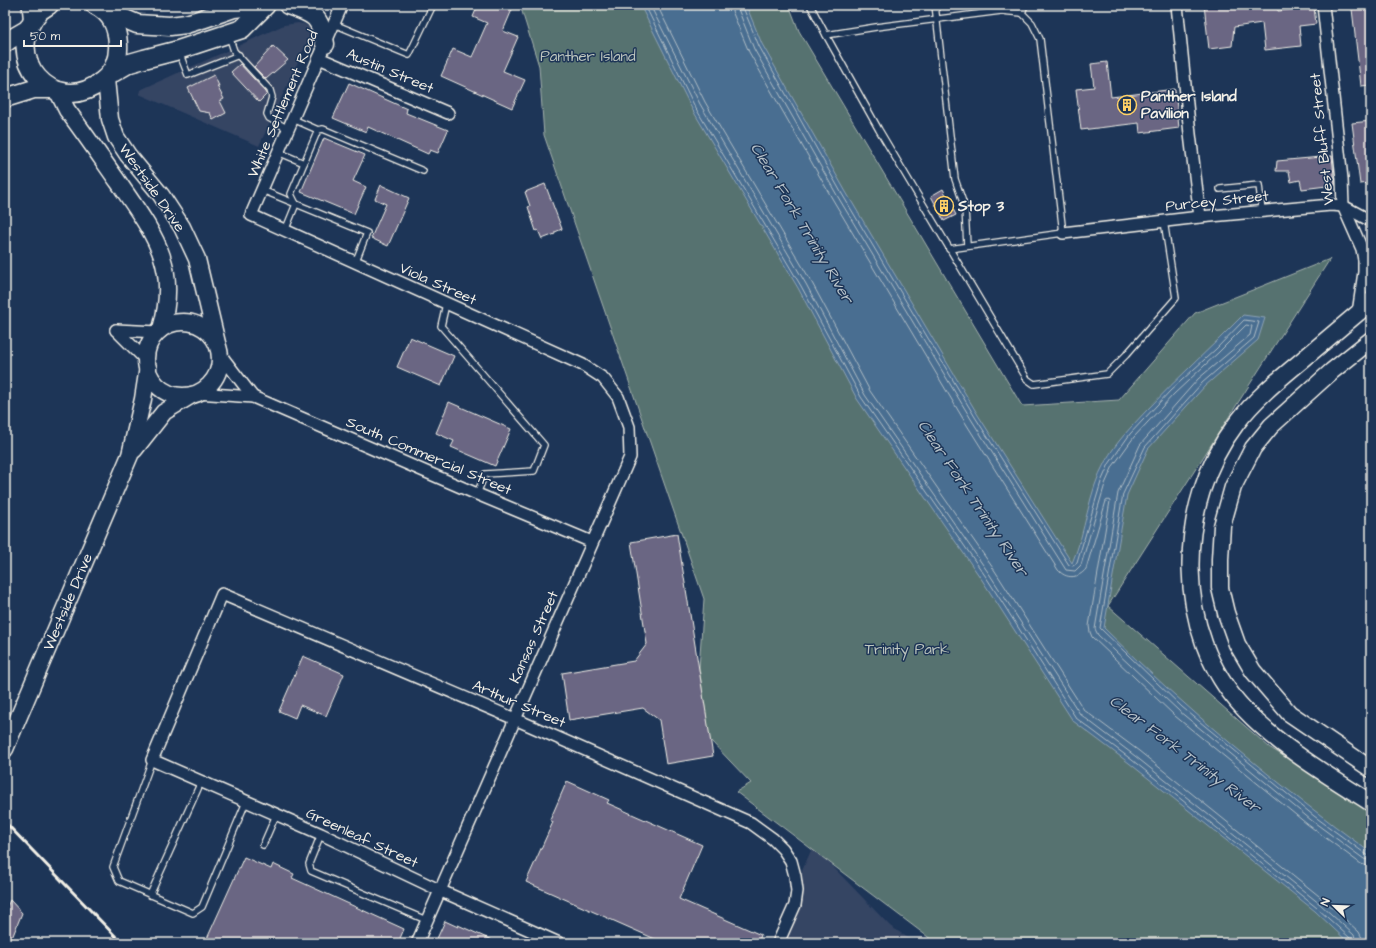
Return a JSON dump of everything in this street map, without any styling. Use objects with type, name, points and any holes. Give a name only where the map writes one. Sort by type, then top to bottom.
[{"type":"main road","points":[[49,5],[39,11],[29,27],[25,38],[24,48],[27,61],[38,80],[54,90]]},
{"type":"main road","points":[[100,7],[137,24],[170,26],[186,24],[202,19],[234,6],[266,5]]},
{"type":"main road","points":[[5,98],[34,90],[54,90],[80,93],[94,88],[108,76],[137,61],[178,50],[242,29],[266,5]]},
{"type":"main road","points":[[288,5],[310,13],[315,17],[322,29],[322,51]]},
{"type":"main road","points":[[100,7],[113,23],[118,34],[119,50],[108,76]]},
{"type":"main road","points":[[5,44],[29,27]]},
{"type":"main road","name":"Westside Drive","points":[[108,76],[110,120],[116,137],[128,155],[161,195],[182,227],[197,259],[219,349]]},
{"type":"main road","name":"Westside Drive","points":[[54,90],[157,242],[164,262],[167,279],[168,301],[160,331]]},
{"type":"main road","points":[[1371,300],[1358,313],[1264,393],[1236,423],[1213,463],[1201,493],[1192,538],[1191,578],[1196,616],[1201,634],[1207,651],[1221,679],[1232,695],[1263,728],[1286,748],[1371,803]]},
{"type":"main road","points":[[181,322],[193,323],[204,327],[212,336],[219,349],[219,367],[215,377],[209,386],[194,394],[183,396],[172,394],[162,389],[149,373],[147,364],[147,350],[152,340],[160,331],[170,324],[181,322]]},
{"type":"main road","points":[[1371,340],[1332,371],[1276,421],[1253,448],[1233,487],[1222,526],[1220,588],[1236,644],[1252,671],[1289,712],[1371,769]]},
{"type":"main road","name":"Westside Drive","points":[[5,749],[130,455],[143,399],[147,364]]},
{"type":"main road","name":"Westside Drive","points":[[130,455],[164,412],[194,394]]},
{"type":"street","points":[[28,5],[29,27]]},
{"type":"street","name":"White Settlement Road","points":[[251,215],[342,5]]},
{"type":"street","points":[[1177,5],[1200,217]]},
{"type":"street","name":"West Bluff Street","points":[[1323,5],[1342,179],[1343,206],[1362,249],[1364,260],[1364,272],[1358,313]]},
{"type":"street","name":"Austin Street","points":[[322,51],[448,113]]},
{"type":"street","name":"Purcey Street","points":[[1063,233],[1331,204],[1343,206],[1371,221]]},
{"type":"street","name":"Viola Street","points":[[251,215],[582,365],[603,378],[608,385]]},
{"type":"street","points":[[147,364],[116,330],[160,331]]},
{"type":"street","name":"South Commercial Street","points":[[219,349],[253,397]]},
{"type":"street","name":"Kansas Street","points":[[417,943],[630,457],[629,428],[618,397],[608,385]]},
{"type":"street","name":"South Commercial Street","points":[[194,394],[253,397],[592,542]]},
{"type":"street","name":"Arthur Street","points":[[152,760],[222,594],[515,718],[751,823],[773,840],[791,861],[795,876],[797,891],[795,905],[778,943]]},
{"type":"street","name":"Greenleaf Street","points":[[152,760],[321,834],[439,890],[559,943]]},
{"type":"lane","points":[[334,24],[409,55],[433,5]]},
{"type":"lane","points":[[810,5],[879,130],[1027,379],[1034,384],[1107,374],[1126,355],[1176,298],[1164,221]]},
{"type":"lane","points":[[935,5],[955,179],[966,208],[967,246]]},
{"type":"lane","points":[[1022,13],[1025,5]]},
{"type":"lane","points":[[826,35],[937,20],[1000,8],[1022,13],[1032,23],[1040,39],[1063,233],[950,249]]},
{"type":"lane","points":[[228,34],[234,51],[270,90],[272,97],[267,114],[269,118],[318,130],[323,129],[423,171]]},
{"type":"lane","points":[[178,50],[188,76],[239,55]]},
{"type":"lane","points":[[285,231],[296,204],[291,194],[318,130]]},
{"type":"lane","points":[[278,152],[304,163]]},
{"type":"lane","points":[[1220,189],[1259,185],[1262,212]]},
{"type":"lane","points":[[262,190],[367,233],[355,263]]},
{"type":"lane","points":[[446,304],[441,326],[544,445],[534,471],[485,474],[477,494]]},
{"type":"lane","points":[[152,760],[113,867],[119,881],[150,896],[193,913],[202,907],[246,802]]},
{"type":"lane","points":[[150,896],[201,782]]},
{"type":"lane","points":[[263,845],[276,815]]},
{"type":"lane","points":[[321,834],[309,864],[311,870],[426,920]]},
{"type":"shaded area","points":[[298,23],[304,24],[311,28],[311,34],[259,146],[139,94],[140,90],[284,25]]},
{"type":"shaded area","points":[[813,846],[890,926],[916,943],[770,943]]},
{"type":"green space","name":"Trinity Park","points":[[520,5],[789,5],[799,31],[1022,406],[1119,400],[1195,313],[1330,259],[1108,606],[1269,747],[1371,811],[1371,943],[936,943],[736,792],[751,783],[710,740],[699,668],[704,599],[544,135],[539,66]]},
{"type":"water","name":"Clear Fork Trinity River","points":[[640,5],[746,5],[762,44],[846,192],[978,415],[1072,563],[1081,538],[1099,474],[1109,455],[1119,441],[1159,398],[1243,315],[1265,318],[1258,340],[1205,386],[1148,449],[1127,495],[1104,628],[1167,688],[1233,745],[1301,800],[1371,853],[1371,943],[1349,943],[1315,911],[1129,763],[1073,721],[982,580],[857,399],[798,288],[692,109]]},
{"type":"building","points":[[478,5],[514,5],[503,31],[518,37],[503,71],[525,80],[512,108],[441,76],[453,49],[472,57],[487,23],[473,17]]},
{"type":"building","points":[[1204,5],[1277,5],[1278,11],[1314,7],[1316,24],[1299,26],[1301,46],[1265,50],[1262,23],[1234,27],[1232,46],[1209,49]]},
{"type":"building","points":[[1371,6],[1371,85],[1361,86],[1352,9]]},
{"type":"building","points":[[273,46],[288,60],[266,79],[254,67]]},
{"type":"building","name":"Panther Island Pavilion","points":[[1107,62],[1111,97],[1175,89],[1179,128],[1140,133],[1139,123],[1081,130],[1076,89],[1094,87],[1091,64]]},
{"type":"building","points":[[240,64],[267,94],[259,102],[231,72]]},
{"type":"building","points":[[214,75],[219,86],[217,86],[224,99],[220,101],[226,113],[213,120],[210,113],[199,111],[188,88]]},
{"type":"building","points":[[349,83],[407,109],[406,113],[448,130],[438,153],[430,150],[428,154],[368,127],[366,132],[333,118]]},
{"type":"building","points":[[1371,121],[1371,183],[1360,184],[1352,123]]},
{"type":"building","points":[[324,138],[365,155],[353,181],[366,187],[354,214],[301,192]]},
{"type":"building","points":[[1332,156],[1335,185],[1302,189],[1300,180],[1291,182],[1289,171],[1276,171],[1277,161]]},
{"type":"building","points":[[545,184],[562,229],[555,232],[555,234],[542,239],[538,230],[536,231],[525,192]]},
{"type":"building","points":[[381,185],[409,198],[388,246],[371,238],[386,204],[375,199]]},
{"type":"building","name":"Stop 3","points":[[943,189],[956,215],[944,221],[931,196]]},
{"type":"building","points":[[410,337],[454,356],[441,386],[397,367]]},
{"type":"building","points":[[449,402],[511,429],[495,466],[451,447],[454,441],[436,433]]},
{"type":"building","points":[[677,534],[713,756],[666,764],[659,720],[643,708],[569,720],[562,673],[634,661],[647,644],[631,542]]},
{"type":"building","points":[[303,656],[344,674],[326,716],[300,705],[295,718],[279,711]]},
{"type":"building","points":[[567,781],[609,800],[607,803],[702,845],[679,899],[761,935],[758,943],[664,943],[526,882],[553,822],[550,820]]},
{"type":"building","points":[[244,857],[271,869],[273,864],[294,874],[292,878],[404,929],[398,943],[205,943]]},
{"type":"building","points":[[10,900],[22,913],[10,943],[5,943],[5,911]]},
{"type":"building","points":[[445,921],[458,927],[458,925],[498,943],[435,943]]},
{"type":"railway","points":[[5,822],[122,943]]},
{"type":"place","name":"Panther Island Pavilion","points":[[1127,105]]},
{"type":"place","name":"Stop 3","points":[[944,206]]},
{"type":"park label","name":"Panther Island","points":[[588,56]]}]
